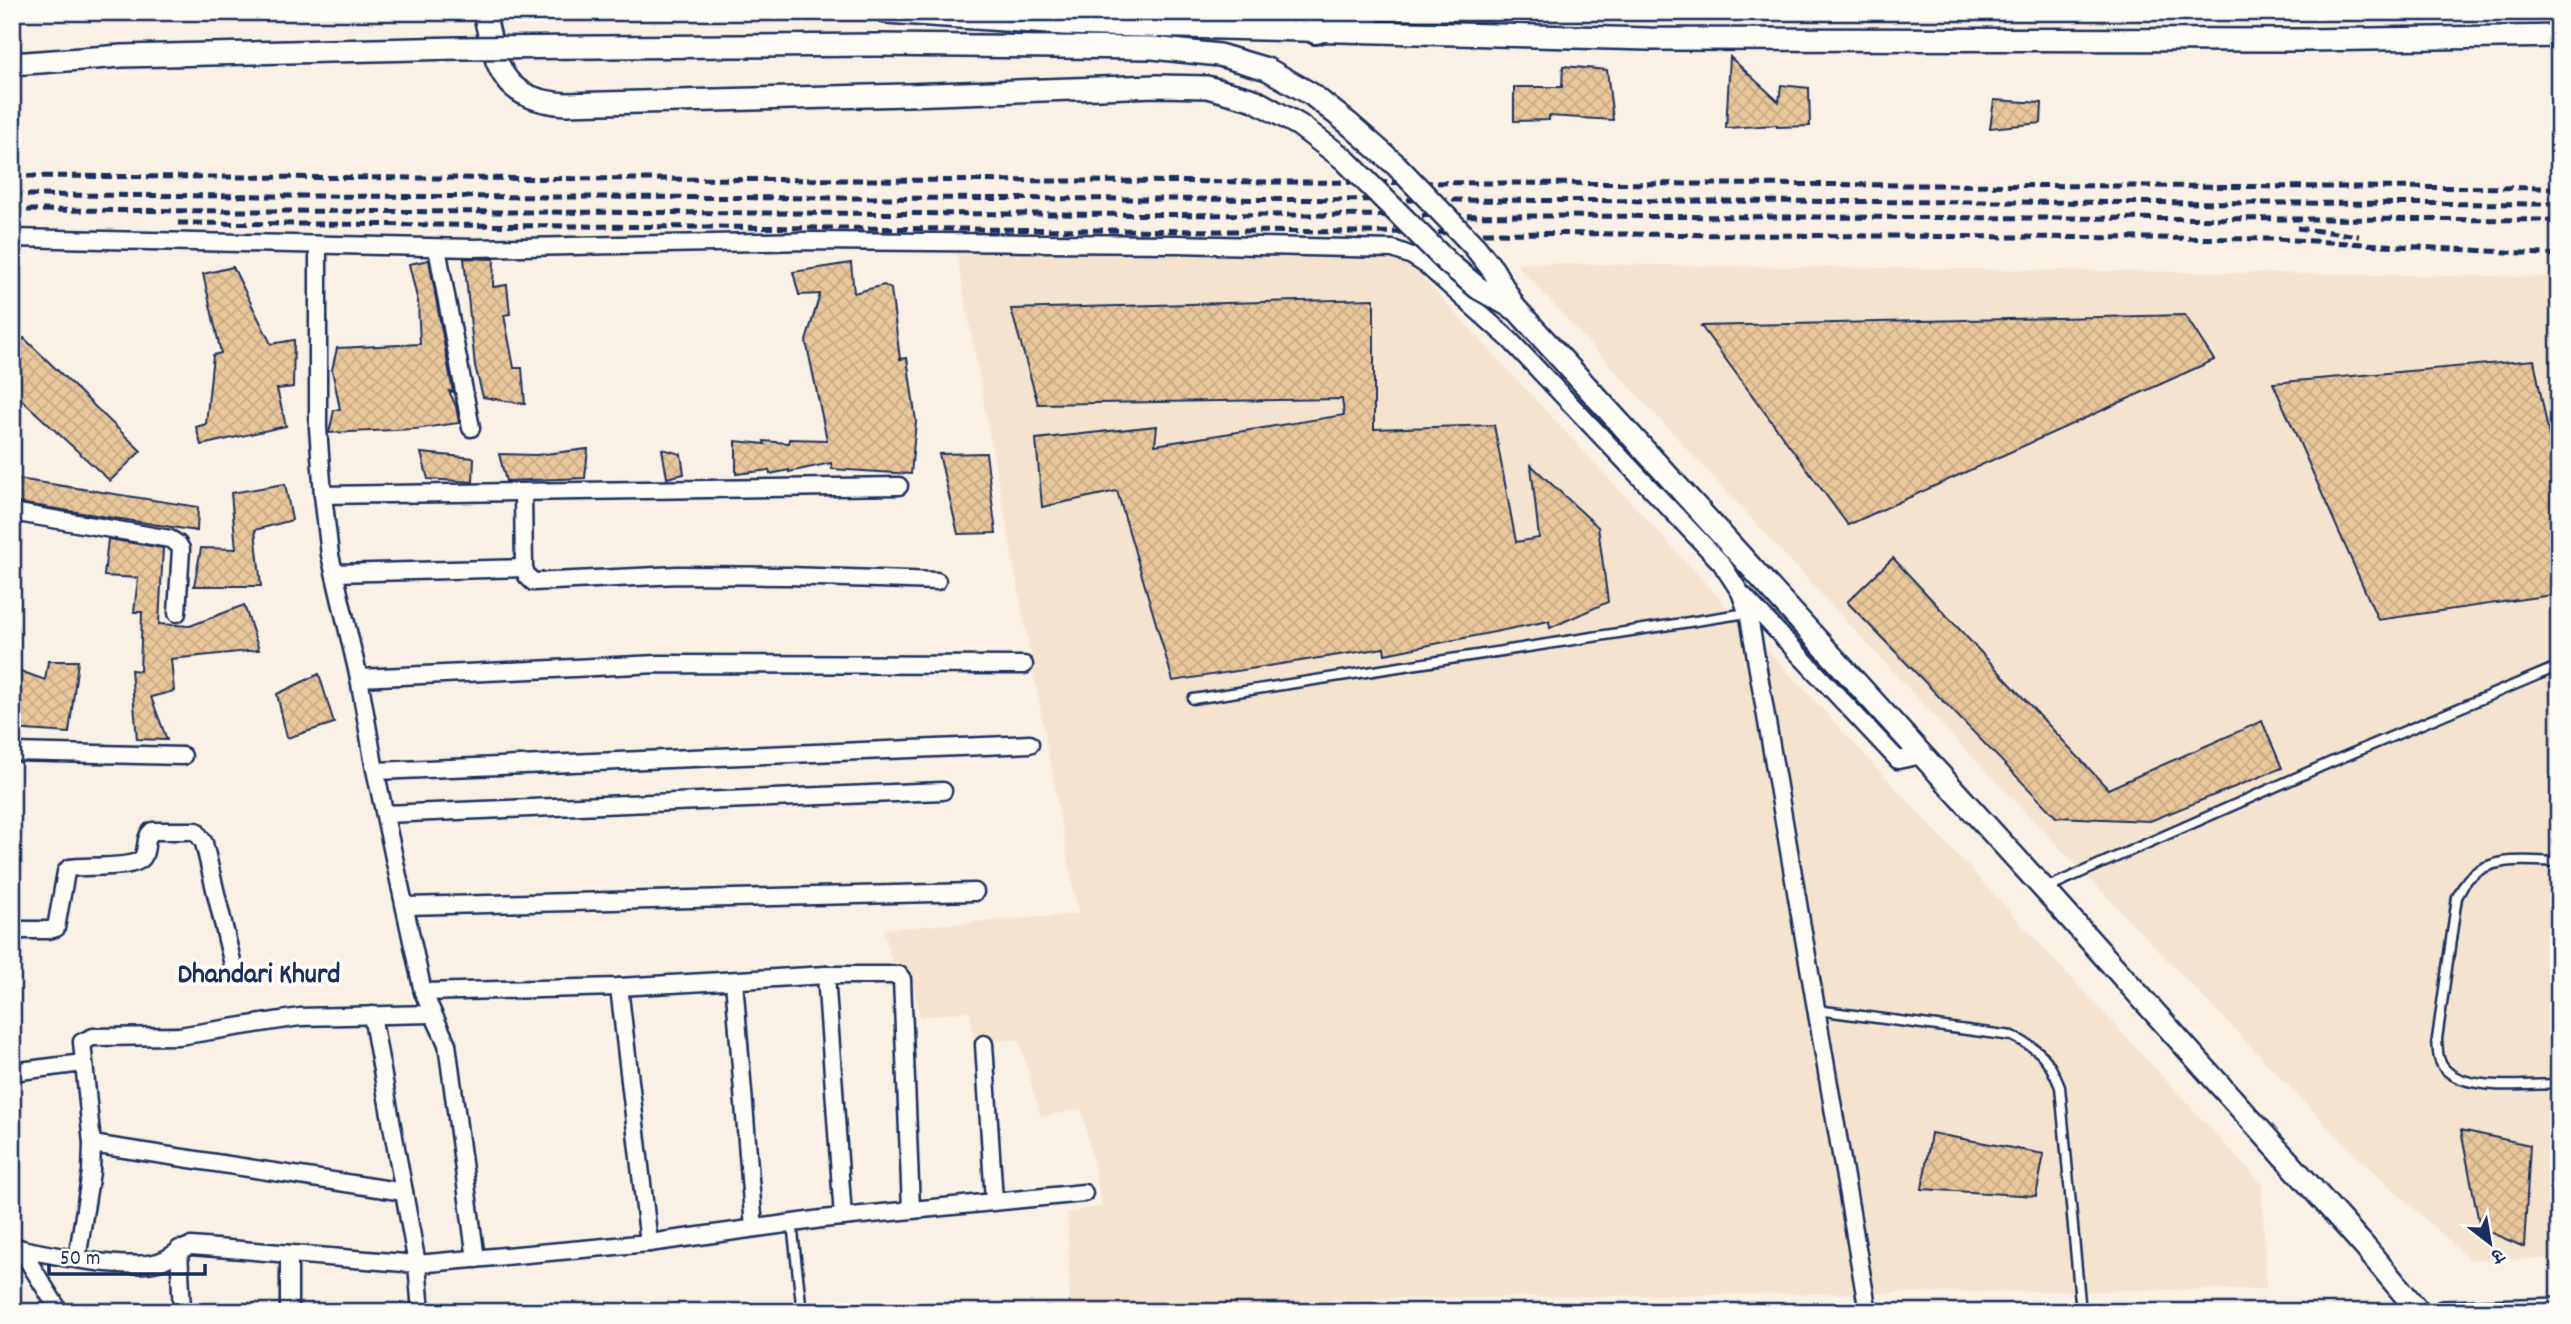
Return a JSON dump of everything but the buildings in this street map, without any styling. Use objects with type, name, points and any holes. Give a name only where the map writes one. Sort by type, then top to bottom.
[{"type":"highway","points":[[1316,30],[1368,12]]},
{"type":"street","points":[[484,12],[492,49],[510,83],[523,95],[541,102],[566,104],[1157,86],[1207,87],[1254,100],[1299,125],[1344,159],[1448,263],[1478,288],[1517,310]]},
{"type":"street","points":[[886,12],[1063,24],[1649,39],[2306,40],[2559,36]]},
{"type":"street","points":[[12,64],[122,56],[203,54],[862,45],[1153,48],[1219,55],[1267,69],[1311,94],[1348,123],[1396,165],[1475,247],[1493,270],[1517,310],[2044,889],[2346,1226],[2419,1312]]},
{"type":"street","points":[[12,238],[437,248],[808,241],[1393,249],[1426,265],[1510,340],[1721,563],[1740,592],[1898,760],[1922,755]]},
{"type":"street","points":[[318,245],[318,428],[323,495],[335,573],[423,992],[447,1044],[476,1259]]},
{"type":"street","points":[[437,248],[471,428]]},
{"type":"street","points":[[323,495],[900,486]]},
{"type":"street","points":[[523,493],[524,568],[533,582],[678,575],[937,581]]},
{"type":"street","points":[[12,512],[170,539],[181,549],[177,613]]},
{"type":"street","points":[[335,573],[524,568]]},
{"type":"street","points":[[1740,592],[1748,614],[1868,1312]]},
{"type":"street","points":[[359,678],[659,664],[1024,665]]},
{"type":"street","points":[[376,771],[1030,744]]},
{"type":"street","points":[[12,752],[183,756]]},
{"type":"street","points":[[385,814],[943,791]]},
{"type":"street","points":[[12,930],[56,928],[69,868],[134,864],[144,856],[148,834],[152,831],[188,829],[196,831],[204,843],[233,965]]},
{"type":"street","points":[[405,906],[975,892]]},
{"type":"street","points":[[423,992],[619,987],[827,975],[896,974],[902,979],[911,1209]]},
{"type":"street","points":[[827,975],[843,1217]]},
{"type":"street","points":[[734,981],[754,1228]]},
{"type":"street","points":[[619,987],[649,1243]]},
{"type":"street","points":[[77,1259],[91,1172],[92,1144],[82,1042],[88,1038],[179,1036],[300,1017],[432,1013]]},
{"type":"street","points":[[372,1015],[418,1264],[421,1312]]},
{"type":"street","points":[[984,1044],[994,1201]]},
{"type":"street","points":[[12,1072],[83,1063]]},
{"type":"street","points":[[92,1144],[404,1192]]},
{"type":"street","points":[[16,1247],[77,1259],[143,1265],[160,1262],[179,1249],[191,1246],[418,1264],[649,1243],[911,1209],[1084,1193]]},
{"type":"street","points":[[16,1247],[60,1312]]},
{"type":"street","points":[[179,1249],[182,1312]]},
{"type":"street","points":[[289,1254],[289,1312]]},
{"type":"street","points":[[2452,1311],[2559,1309]]},
{"type":"lane","points":[[1193,699],[1748,614]]},
{"type":"lane","points":[[2044,889],[2329,763],[2559,666]]},
{"type":"lane","points":[[2559,862],[2501,862],[2484,867],[2468,878],[2457,897],[2437,1039],[2439,1059],[2446,1070],[2462,1079],[2483,1084],[2559,1084]]},
{"type":"lane","points":[[1817,1010],[2012,1036],[2033,1046],[2051,1063],[2060,1087],[2081,1312]]},
{"type":"lane","points":[[792,1223],[802,1312]]},
{"type":"shaded area","points":[[955,246],[1400,253],[2262,1184],[2266,1289],[1330,1299],[1314,1312],[1014,1312],[1070,1303],[1067,1213],[1102,1206],[1082,1109],[1041,1117],[1019,1040],[974,1041],[970,1011],[920,1017],[913,983],[897,985],[884,929],[1078,914]]},
{"type":"shaded area","points":[[1515,263],[2559,277],[2559,1259],[2470,1260],[2356,1156],[1957,741]]},
{"type":"railway","points":[[12,176],[2559,188]]},
{"type":"railway","points":[[12,195],[2559,204]]},
{"type":"railway","points":[[12,210],[2559,220]]},
{"type":"railway","points":[[178,223],[2276,239],[2559,255]]},
{"type":"railway","points":[[2297,228],[2359,236]]},
{"type":"district","name":"Dhandari Khurd","points":[[259,977]]}]
